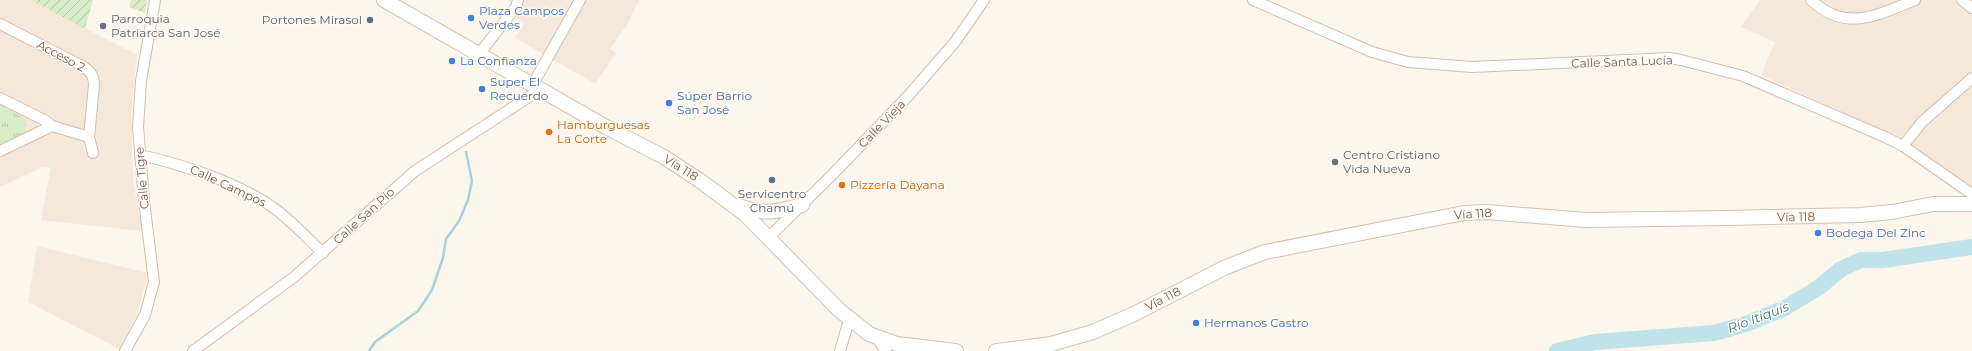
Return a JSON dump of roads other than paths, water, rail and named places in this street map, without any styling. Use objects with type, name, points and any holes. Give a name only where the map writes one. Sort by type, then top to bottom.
[{"type":"main road","name":"Vía 118","points":[[384,0],[537,86],[606,127],[664,157],[734,204],[849,320],[876,337],[904,345],[956,351]]},
{"type":"main road","points":[[734,204],[766,213],[781,211],[802,205]]},
{"type":"main road","name":"Vía 118","points":[[996,351],[1051,344],[1093,332],[1134,314],[1226,267],[1265,252],[1464,213],[1486,212],[1586,220],[1727,218],[1860,215],[1892,212],[1934,204],[1972,204]]},
{"type":"street","name":"Calle Tigre","points":[[125,351],[145,315],[154,282],[138,127],[141,81],[155,0]]},
{"type":"street","points":[[479,54],[516,7],[518,0]]},
{"type":"street","points":[[537,86],[580,0]]},
{"type":"street","name":"Calle Vieja","points":[[768,238],[802,205],[931,71],[955,42],[984,0]]},
{"type":"street","name":"Calle Santa Lucía","points":[[1253,0],[1372,52],[1408,62],[1472,67],[1670,58],[1743,76],[1885,137],[1902,146],[1972,194]]},
{"type":"street","points":[[1811,0],[1830,14],[1856,20],[1869,18],[1915,0]]},
{"type":"street","points":[[1962,0],[1972,8]]},
{"type":"street","name":"Acceso 2","points":[[0,24],[84,67],[90,72],[94,78],[89,137],[93,153]]},
{"type":"street","points":[[1902,146],[1922,122],[1972,78]]},
{"type":"street","name":"Calle San Pío","points":[[194,351],[294,277],[323,253],[415,170],[537,86]]},
{"type":"street","points":[[0,98],[46,121],[52,126],[89,137]]},
{"type":"street","points":[[0,151],[52,126]]},
{"type":"street","name":"Calle Campos","points":[[140,155],[178,163],[236,187],[270,205],[290,221],[323,253]]},
{"type":"street","points":[[1950,203],[1958,197],[1961,192],[1960,185]]},
{"type":"street","points":[[840,351],[849,320]]},
{"type":"street","points":[[876,337],[886,351]]},
{"type":"waterway","points":[[369,351],[375,342],[418,311],[432,290],[443,258],[446,239],[459,221],[468,200],[472,181],[466,152]]},
{"type":"waterway","name":"Río Itiquís","points":[[1557,351],[1595,342],[1714,333],[1746,324],[1783,309],[1818,288],[1841,269],[1861,260],[1883,260],[1972,247]]},
{"type":"place","name":"Plaza Campos Verdes","points":[[471,18]]},
{"type":"place","name":"Portones Mirasol","points":[[370,20]]},
{"type":"place","name":"Parroquia Patriarca San José","points":[[103,26]]},
{"type":"place","name":"La Confianza","points":[[452,61]]},
{"type":"place","name":"Super El Recuerdo","points":[[482,89]]},
{"type":"place","name":"Súper Barrio San José","points":[[669,103]]},
{"type":"place","name":"Hamburguesas La Corte","points":[[549,132]]},
{"type":"place","name":"Centro Cristiano Vida Nueva","points":[[1335,162]]},
{"type":"place","name":"Servicentro Chamú","points":[[772,180]]},
{"type":"place","name":"Pizzería Dayana","points":[[842,185]]},
{"type":"place","name":"Bodega Del Zinc","points":[[1818,233]]},
{"type":"place","name":"Hermanos Castro","points":[[1196,323]]}]
